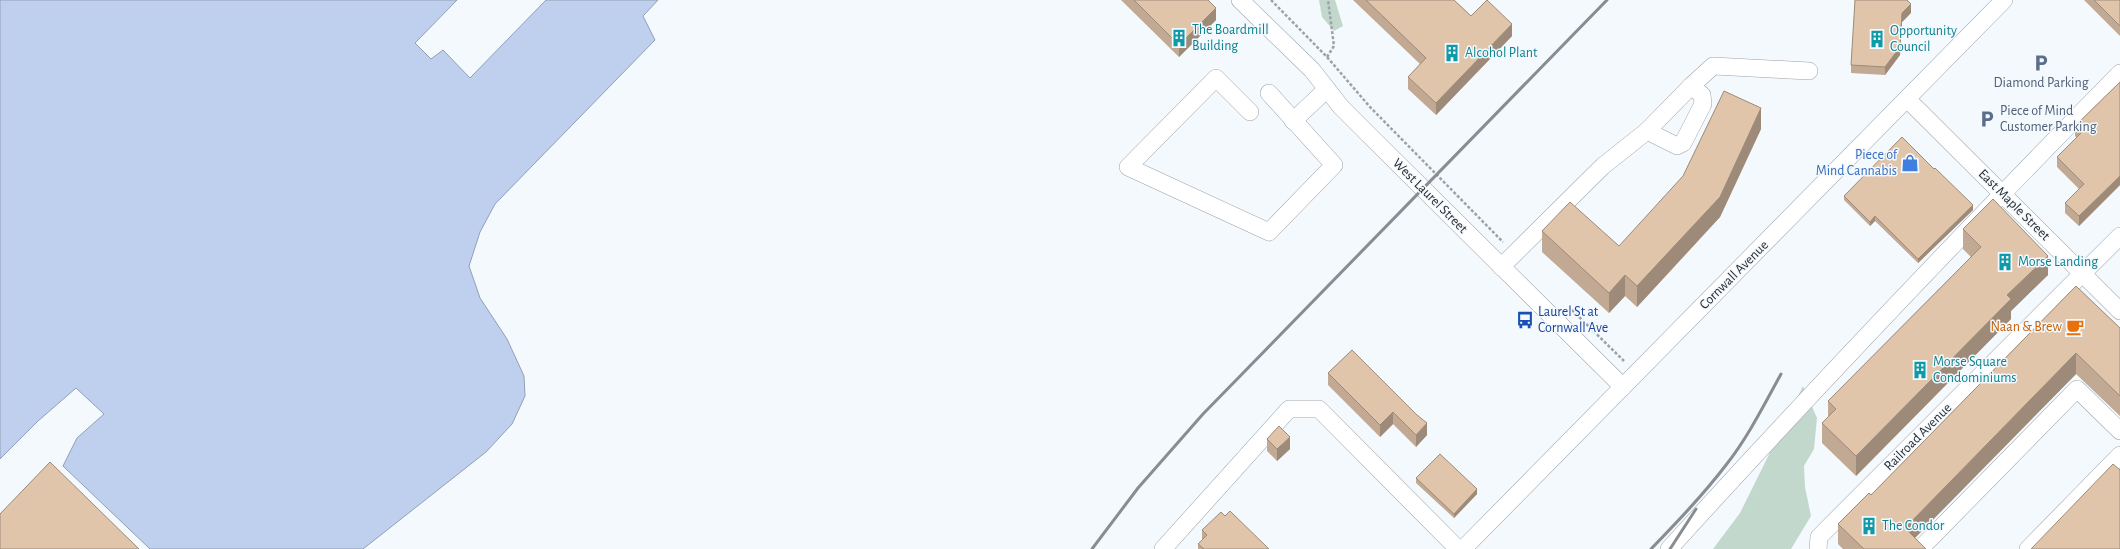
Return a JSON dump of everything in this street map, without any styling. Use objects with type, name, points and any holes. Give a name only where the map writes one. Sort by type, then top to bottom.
[{"type":"street","name":"West Laurel Street","points":[[1240,0],[1312,70],[1362,128],[1623,387]]},
{"type":"street","name":"Cornwall Avenue","points":[[1463,549],[2004,0]]},
{"type":"street","points":[[1502,267],[1604,166],[1648,131],[1691,86],[1713,66],[1809,71]]},
{"type":"street","points":[[1668,549],[1735,475],[2003,193],[2120,73]]},
{"type":"street","points":[[1250,112],[1216,78],[1128,167],[1269,232],[1334,165],[1269,93]]},
{"type":"street","points":[[1648,131],[1677,146],[1683,143],[1703,104],[1702,95],[1691,86]]},
{"type":"street","points":[[1293,121],[1327,89]]},
{"type":"street","name":"East Maple Street","points":[[1907,99],[2120,311]]},
{"type":"street","name":"Railroad Avenue","points":[[1818,543],[1870,486],[2120,236]]},
{"type":"street","points":[[1920,549],[1919,548],[2077,389],[2120,431]]},
{"type":"street","points":[[1169,547],[1289,409],[1319,409],[1458,549]]},
{"type":"street","points":[[2028,549],[2120,455]]},
{"type":"path","points":[[1271,0],[1327,57],[1370,107],[1516,254]]},
{"type":"path","points":[[1327,57],[1334,46],[1328,0]]},
{"type":"path","points":[[1570,308],[1637,373]]},
{"type":"green space","points":[[1319,0],[1335,0],[1343,26],[1334,31],[1322,17]]},
{"type":"green space","points":[[1803,386],[1817,418],[1814,449],[1804,466],[1805,487],[1811,516],[1791,549],[1713,549],[1740,513]]},
{"type":"water","points":[[0,0],[457,0],[415,43],[431,59],[443,50],[470,78],[546,0],[658,0],[643,16],[655,40],[495,204],[480,232],[469,266],[480,298],[507,339],[524,376],[525,396],[512,424],[486,452],[363,549],[150,549],[63,466],[77,438],[104,414],[76,388],[38,421],[0,459]]},
{"type":"building","name":"The Boardmill Building","points":[[1134,0],[1208,0],[1216,8],[1179,45]]},
{"type":"building","name":"Alcohol Plant","points":[[1366,0],[1454,0],[1471,16],[1487,0],[1512,24],[1436,103],[1408,77],[1426,58]]},
{"type":"building","name":"Opportunity Council","points":[[1855,0],[1907,0],[1911,4],[1902,13],[1900,47],[1885,67],[1851,65]]},
{"type":"building","points":[[2094,0],[2120,0],[2120,26]]},
{"type":"building","points":[[2120,82],[2120,176],[2079,216],[2065,203],[2084,184],[2057,157],[2081,133],[2075,126]]},
{"type":"building","points":[[1724,91],[1761,108],[1720,197],[1637,286],[1625,275],[1609,293],[1542,231],[1570,202],[1619,246],[1683,176]]},
{"type":"building","points":[[1902,137],[1973,205],[1918,259],[1875,216],[1870,222],[1844,196]]},
{"type":"building","points":[[1993,199],[2048,256],[2007,295],[2011,299],[1856,456],[1822,423],[1836,409],[1828,401],[1981,247],[1963,229]]},
{"type":"building","points":[[2076,286],[2120,328],[2120,396],[2076,353],[1905,528],[1926,549],[1864,549],[1838,524],[1869,493],[1871,495]]},
{"type":"building","points":[[1352,350],[1417,415],[1427,423],[1416,435],[1393,412],[1380,425],[1328,373]]},
{"type":"building","points":[[1279,426],[1290,437],[1277,449],[1267,439]]},
{"type":"building","points":[[1440,454],[1477,489],[1454,514],[1416,478]]},
{"type":"building","points":[[50,462],[139,549],[0,549],[0,514]]},
{"type":"building","points":[[2113,464],[2120,470],[2120,549],[2031,549]]},
{"type":"building","points":[[1230,511],[1269,549],[1204,549],[1198,544],[1207,535],[1202,530],[1221,512],[1225,516]]},
{"type":"railway","points":[[1092,549],[1138,488],[1203,414],[1607,0]]},
{"type":"railway","points":[[1651,549],[1699,498],[1734,454],[1755,421],[1781,374]]},
{"type":"railway","points":[[1670,549],[1696,509]]},
{"type":"place","name":"The Boardmill Building","points":[[1179,38]]},
{"type":"place","name":"Opportunity Council","points":[[1877,39]]},
{"type":"place","name":"Alcohol Plant","points":[[1452,53]]},
{"type":"place","name":"Diamond Parking","points":[[2041,63]]},
{"type":"place","name":"Piece of Mind Customer Parking","points":[[1987,119]]},
{"type":"place","name":"Piece of Mind Cannabis","points":[[1910,163]]},
{"type":"place","name":"Morse Landing","points":[[2005,262]]},
{"type":"place","name":"Laurel St at Cornwall Ave","points":[[1525,320]]},
{"type":"place","name":"Naan & Brew","points":[[2075,327]]},
{"type":"place","name":"Morse Square Condominiums","points":[[1920,370]]},
{"type":"place","name":"The Condor","points":[[1869,526]]}]
